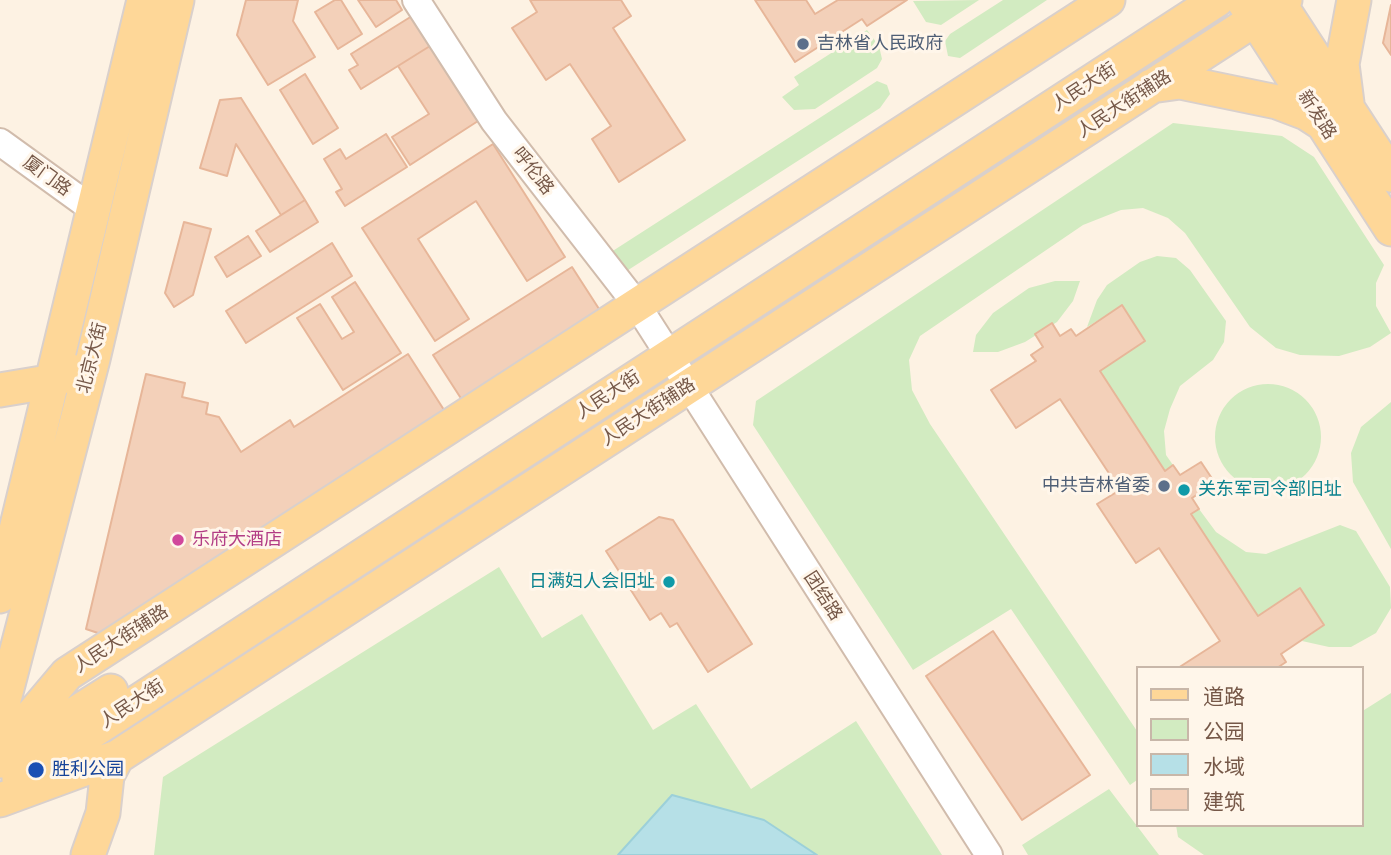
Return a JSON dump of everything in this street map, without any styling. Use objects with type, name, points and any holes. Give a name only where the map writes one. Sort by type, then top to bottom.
[{"type":"main road","name":"北京大街","points":[[0,596],[54,382],[144,0]]},
{"type":"main road","name":"北京大街","points":[[0,715],[93,359],[177,0]]},
{"type":"main road","name":"人民大街","points":[[0,792],[1176,0]]},
{"type":"main road","name":"人民大街","points":[[0,761],[1217,0]]},
{"type":"main road","points":[[1152,86],[1180,82],[1335,116],[1354,0]]},
{"type":"main road","name":"人民大街辅路","points":[[0,752],[67,674],[1103,2]]},
{"type":"main road","name":"人民大街辅路","points":[[0,800],[117,757],[1152,86],[1268,5]]},
{"type":"main road","name":"新发路","points":[[1268,5],[1335,116],[1391,229]]},
{"type":"main road","name":"新发路","points":[[1335,116],[1391,175]]},
{"type":"main road","points":[[2,388],[54,382],[93,359]]},
{"type":"main road","points":[[88,855],[103,813],[107,776],[117,757]]},
{"type":"street","name":"呼伦路","points":[[416,0],[494,121],[637,305],[664,346]]},
{"type":"street","name":"厦门路","points":[[0,142],[94,211]]},
{"type":"street","name":"团结路","points":[[664,346],[989,855]]},
{"type":"green space","points":[[979,0],[941,25],[926,22],[913,1]]},
{"type":"green space","points":[[1003,0],[1047,0],[960,58],[948,56],[945,41],[950,34]]},
{"type":"green space","points":[[867,30],[879,46],[882,59],[877,68],[815,109],[794,110],[782,97],[799,85],[794,77]]},
{"type":"green space","points":[[877,81],[887,85],[890,94],[880,108],[622,274],[608,254]]},
{"type":"green space","points":[[1173,123],[1282,136],[1314,157],[1384,265],[1376,283],[1376,306],[1391,333],[1370,347],[1339,356],[1300,355],[1276,348],[1250,327],[1185,233],[1168,218],[1143,208],[1121,210],[1083,225],[920,336],[909,360],[912,390],[930,424],[1136,730],[1136,781],[1130,785],[1011,609],[913,670],[753,425],[756,401]]},
{"type":"green space","points":[[1157,256],[1176,258],[1190,270],[1226,321],[1224,342],[1213,360],[1180,386],[1170,409],[1164,431],[1166,455],[1173,465],[1165,471],[1100,371],[1145,341],[1122,306],[1087,327],[1097,300],[1107,285],[1140,262]]},
{"type":"green space","points":[[1055,281],[1080,281],[1073,301],[1057,322],[1025,342],[998,352],[973,352],[976,335],[993,313],[1029,288]]},
{"type":"green space","points":[[1268,384],[1288,388],[1305,400],[1317,417],[1321,437],[1317,457],[1305,474],[1288,486],[1268,490],[1248,486],[1231,474],[1219,457],[1215,437],[1219,417],[1231,400],[1248,388]]},
{"type":"green space","points":[[1391,402],[1391,549],[1353,482],[1351,453],[1361,427]]},
{"type":"green space","points":[[1199,509],[1216,532],[1246,552],[1266,554],[1340,525],[1356,531],[1390,587],[1391,608],[1376,633],[1351,647],[1329,647],[1302,641],[1324,625],[1300,588],[1258,616],[1191,514]]},
{"type":"green space","name":"胜利公园","points":[[499,567],[542,638],[582,614],[653,730],[696,704],[751,789],[856,721],[942,855],[154,855],[163,777]]},
{"type":"green space","points":[[1391,693],[1391,855],[1204,855],[1178,837],[1176,827],[1363,827],[1363,711]]},
{"type":"green space","points":[[1109,789],[1159,855],[1028,855],[1022,845]]},
{"type":"water","points":[[672,795],[764,820],[817,855],[618,855]]},
{"type":"building","points":[[246,0],[298,0],[293,21],[315,57],[268,85],[237,35]]},
{"type":"building","points":[[335,0],[341,0],[362,34],[338,49],[315,12]]},
{"type":"building","points":[[358,0],[396,0],[402,10],[376,27]]},
{"type":"building","points":[[530,0],[621,0],[631,16],[613,28],[685,140],[619,182],[592,139],[611,126],[570,64],[546,80],[512,28],[537,12]]},
{"type":"building","name":"吉林省人民政府","points":[[755,0],[806,0],[815,14],[838,0],[907,0],[867,26],[862,19],[795,62]]},
{"type":"building","points":[[1391,5],[1391,55],[1383,43]]},
{"type":"building","points":[[412,16],[430,46],[361,89],[349,70],[358,65],[351,54]]},
{"type":"building","points":[[430,46],[478,121],[410,165],[392,137],[429,114],[398,66]]},
{"type":"building","points":[[305,74],[338,128],[313,144],[280,90]]},
{"type":"building","points":[[241,98],[305,200],[281,215],[236,144],[227,176],[200,168],[220,100]]},
{"type":"building","points":[[386,134],[407,167],[345,206],[336,192],[342,189],[324,159],[340,149],[346,159]]},
{"type":"building","points":[[493,144],[565,257],[527,281],[476,201],[418,239],[469,319],[435,341],[362,228]]},
{"type":"building","points":[[305,200],[318,222],[270,252],[256,231]]},
{"type":"building","points":[[184,222],[211,229],[193,295],[174,307],[165,293]]},
{"type":"building","points":[[248,236],[261,256],[227,277],[215,257]]},
{"type":"building","points":[[332,243],[352,276],[246,343],[226,311]]},
{"type":"building","points":[[572,267],[601,312],[462,400],[433,355]]},
{"type":"building","points":[[355,282],[401,353],[343,390],[297,318],[320,304],[342,339],[354,332],[332,297]]},
{"type":"building","name":"中共吉林省委","points":[[1122,305],[1145,341],[1100,371],[1165,471],[1173,465],[1180,475],[1201,462],[1215,483],[1192,498],[1199,509],[1191,514],[1258,616],[1300,588],[1324,625],[1281,654],[1286,662],[1280,666],[1181,666],[1220,641],[1159,548],[1136,563],[1097,504],[1120,490],[1060,399],[1016,428],[991,390],[1036,361],[1031,355],[1043,347],[1035,334],[1052,323],[1060,336],[1071,329],[1076,336]]},
{"type":"building","name":"乐府大酒店","points":[[408,354],[446,413],[104,635],[86,629],[146,374],[185,383],[182,397],[208,403],[206,414],[219,417],[241,452],[290,420],[294,427]]},
{"type":"building","name":"日满妇人会旧址","points":[[659,517],[673,520],[752,644],[708,672],[677,623],[670,627],[661,613],[650,620],[606,551]]},
{"type":"building","points":[[993,631],[1090,775],[1022,820],[926,676]]},
{"type":"place","name":"吉林省人民政府","points":[[803,44]]},
{"type":"place","name":"中共吉林省委","points":[[1164,486]]},
{"type":"place","name":"关东军司令部旧址","points":[[1184,490]]},
{"type":"place","name":"乐府大酒店","points":[[178,540]]},
{"type":"place","name":"日满妇人会旧址","points":[[669,582]]},
{"type":"place","name":"胜利公园","points":[[36,770]]}]
